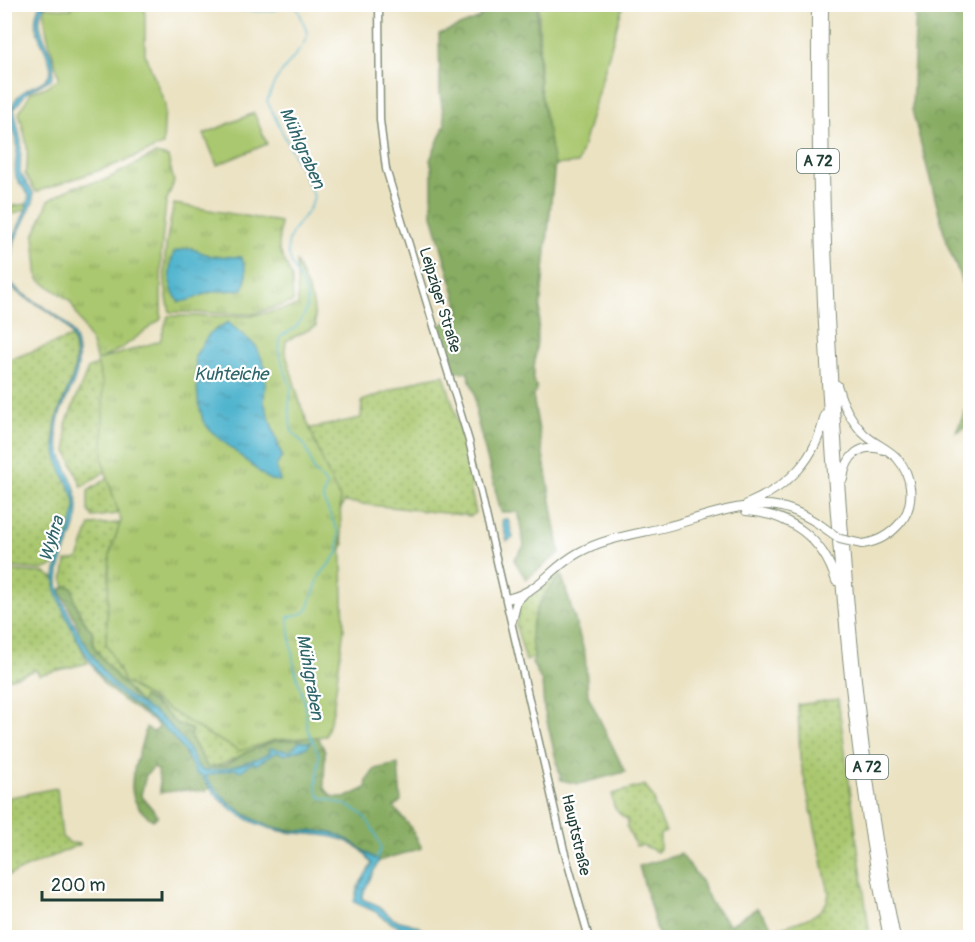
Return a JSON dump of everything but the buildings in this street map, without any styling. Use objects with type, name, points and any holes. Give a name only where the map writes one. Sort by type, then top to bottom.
[{"type":"highway","name":"A 72","points":[[816,4],[818,185],[827,404],[841,596],[867,821],[888,938]]},
{"type":"highway","name":"A 72","points":[[824,4],[825,185],[840,492],[874,820],[896,938]]},
{"type":"highway","points":[[507,599],[537,588],[564,562],[580,551],[606,542],[732,510],[763,505],[783,507],[804,514],[840,539],[862,544],[884,538],[895,530],[905,517],[910,504],[910,487],[906,472],[889,452],[865,434],[847,412],[837,387],[832,360]]},
{"type":"highway","points":[[732,510],[768,495],[791,480],[807,462],[819,439],[827,404]]},
{"type":"highway","points":[[840,492],[845,465],[854,453],[871,447],[889,452]]},
{"type":"highway","points":[[732,510],[758,512],[782,518],[807,533],[828,559],[841,596]]},
{"type":"highway","points":[[512,621],[517,602],[524,594]]},
{"type":"street","name":"Leipziger Straße","points":[[379,4],[380,120],[386,169],[469,441],[512,621]]},
{"type":"street","name":"Hauptstraße","points":[[512,621],[566,857],[589,938]]},
{"type":"green space","points":[[70,5],[123,7],[145,5],[145,54],[165,104],[163,145],[120,163],[36,192],[25,174],[27,151],[19,113],[31,92],[46,87],[59,78],[47,34],[45,7],[72,9]]},
{"type":"green space","points":[[483,5],[537,5],[539,86],[555,163],[533,379],[537,389],[533,396],[560,553],[526,579],[514,560],[524,546],[518,512],[501,512],[476,416],[475,394],[467,372],[454,372],[438,327],[460,312],[432,215],[430,160],[445,124],[440,94],[439,34],[480,18]]},
{"type":"green space","points":[[539,5],[623,5],[578,163],[554,165],[540,86]]},
{"type":"green space","points":[[916,5],[970,5],[970,302],[947,244],[912,110]]},
{"type":"green space","points":[[254,113],[267,144],[217,165],[204,134]]},
{"type":"green space","points":[[155,154],[168,157],[174,182],[166,202],[161,254],[161,319],[122,348],[99,360],[160,341],[168,316],[251,316],[298,306],[296,261],[313,303],[316,326],[286,341],[285,351],[301,406],[340,499],[344,628],[333,711],[326,736],[274,740],[240,751],[211,736],[124,682],[106,643],[110,553],[121,521],[103,463],[103,384],[92,344],[70,301],[38,279],[34,236],[49,200],[73,187],[105,180]]},
{"type":"green space","points":[[28,204],[26,209],[5,217],[5,207]]},
{"type":"green space","points":[[174,204],[280,222],[279,249],[292,278],[293,302],[253,314],[170,312],[164,271],[168,232]]},
{"type":"green space","points":[[72,337],[75,366],[59,410],[54,442],[57,457],[75,498],[72,528],[57,564],[42,570],[5,567],[5,361]]},
{"type":"green space","points":[[144,350],[307,734],[301,740],[266,745],[208,768],[190,736],[191,730],[177,724],[151,700],[141,704],[114,674],[92,644],[94,637],[63,581],[66,561],[78,559],[90,525],[147,521],[148,510],[93,517],[88,510],[88,491],[132,462],[112,467],[82,487],[67,451],[66,424],[88,368]]},
{"type":"green space","points":[[444,375],[473,471],[471,491],[476,513],[471,516],[344,502],[339,513],[302,430],[361,418],[362,401],[422,379]]},
{"type":"green space","points":[[970,401],[970,426],[956,432]]},
{"type":"green space","points":[[339,525],[344,544],[337,561],[317,735],[325,751],[324,787],[331,796],[345,798],[366,788],[367,780],[375,769],[398,764],[401,801],[394,807],[409,825],[422,848],[379,861],[339,835],[286,830],[255,820],[236,808],[212,786],[206,791],[179,790],[160,793],[158,771],[154,767],[146,775],[141,795],[158,816],[153,820],[141,811],[132,789],[135,764],[146,727],[153,732],[159,728],[156,723],[121,699],[103,683],[74,634],[79,628],[60,590],[66,586],[73,588],[79,611],[85,623],[92,630],[95,649],[137,699],[141,703],[143,697],[163,710],[177,724],[192,730],[190,736],[208,768],[226,765],[245,753],[275,741],[300,740],[307,735]]},
{"type":"green space","points":[[4,570],[45,573],[54,578],[63,608],[88,663],[39,675],[36,670],[5,680]]},
{"type":"green space","points":[[558,572],[562,576],[554,582],[532,645],[535,657],[526,661],[516,626],[519,603],[541,589]]},
{"type":"green space","points":[[562,576],[585,654],[588,695],[625,772],[579,784],[561,780],[544,709],[542,682],[532,663],[534,655],[531,631],[535,613],[549,589]]},
{"type":"green space","points":[[838,699],[870,937],[781,937],[774,930],[816,914],[827,902],[829,893],[800,759],[798,705]]},
{"type":"green space","points":[[645,785],[654,799],[666,832],[660,834],[660,849],[657,852],[643,845],[636,846],[627,827],[628,821],[616,810],[612,799],[612,794]]},
{"type":"green space","points":[[57,788],[62,837],[70,843],[81,844],[5,877],[7,871],[5,798]]},
{"type":"green space","points":[[681,854],[701,881],[711,903],[730,925],[757,908],[781,937],[659,937],[639,866]]},
{"type":"water","points":[[40,5],[45,5],[40,15],[40,24],[54,70],[51,79],[26,93],[14,109],[21,142],[20,173],[33,193],[33,202],[15,240],[5,270],[10,281],[18,290],[63,321],[72,332],[77,345],[77,370],[61,411],[57,432],[60,451],[77,496],[78,506],[75,525],[59,570],[58,580],[65,604],[81,637],[111,681],[125,694],[165,720],[184,742],[201,770],[227,768],[270,753],[270,748],[291,751],[299,742],[311,742],[307,747],[285,755],[277,752],[255,765],[253,762],[241,771],[234,769],[205,776],[230,803],[261,823],[285,830],[338,835],[379,861],[362,899],[377,905],[393,919],[418,926],[434,937],[427,937],[393,924],[374,911],[354,902],[358,887],[372,864],[363,852],[353,845],[330,836],[281,831],[267,827],[241,816],[230,808],[209,787],[201,775],[196,774],[178,743],[169,733],[104,679],[80,644],[61,605],[55,584],[55,573],[73,521],[75,505],[73,494],[58,459],[55,429],[57,417],[75,371],[75,346],[64,324],[20,294],[4,279],[5,258],[26,209],[29,196],[16,176],[17,144],[11,116],[13,104],[23,92],[47,78],[51,70],[37,30],[36,14]]},
{"type":"water","points":[[190,248],[211,256],[241,257],[246,273],[243,289],[210,292],[179,302],[172,290],[171,265],[174,252]]},
{"type":"water","name":"Kuhteiche","points":[[228,322],[256,346],[266,369],[264,402],[282,456],[276,467],[280,481],[270,480],[263,475],[210,430],[203,421],[198,400],[195,356],[209,334]]},
{"type":"water","points":[[508,519],[513,538],[507,541],[502,521]]},
{"type":"waterway","name":"Mühlgraben","points":[[235,4],[242,11],[271,11],[290,4]]},
{"type":"waterway","name":"Mühlgraben","points":[[291,5],[298,9],[308,34],[303,45]]},
{"type":"waterway","name":"Mühlgraben","points":[[300,49],[275,81],[267,101],[314,196],[309,209],[292,232],[288,245],[289,256],[306,294],[307,304],[304,315],[296,327],[280,337],[279,354],[291,387],[289,405],[291,430],[306,447],[314,471],[326,484],[323,499],[338,532],[338,553],[319,577],[308,609],[304,613],[288,617],[294,667],[305,704],[307,728],[319,755],[316,788],[320,797],[343,804],[365,817],[381,847],[376,861]]},
{"type":"waterway","name":"Wyhra","points":[[7,279],[5,267],[10,253]]}]
